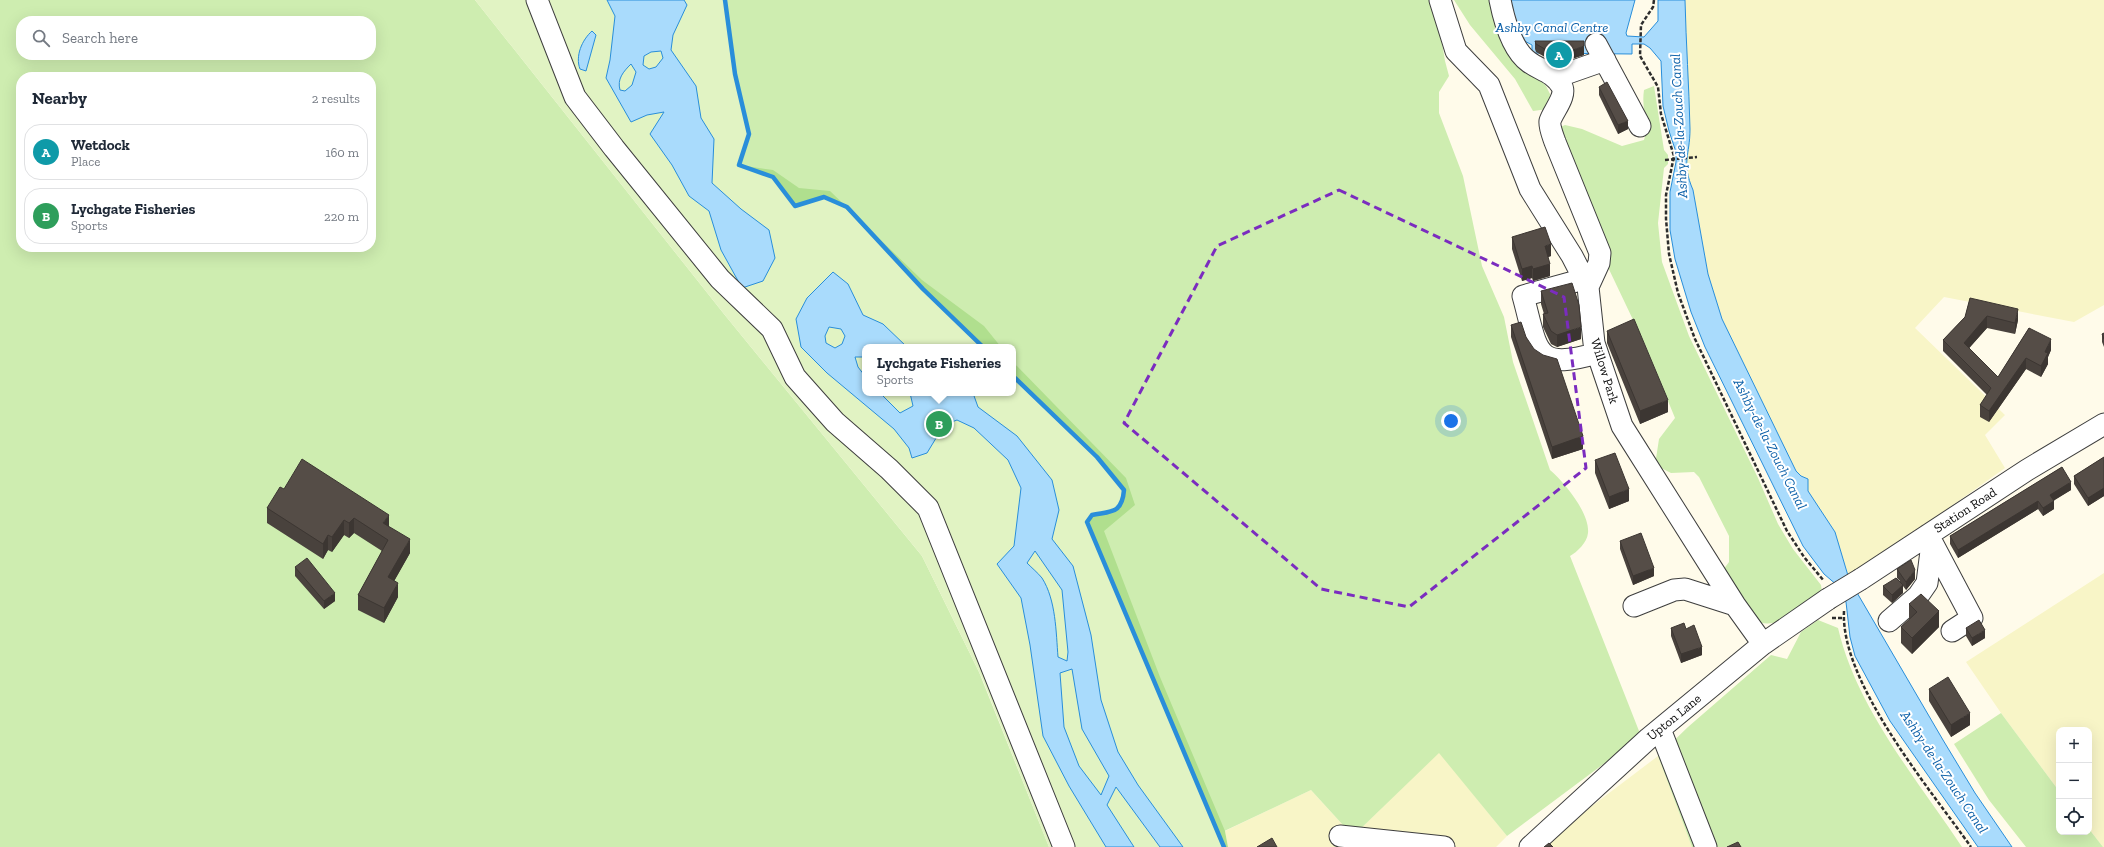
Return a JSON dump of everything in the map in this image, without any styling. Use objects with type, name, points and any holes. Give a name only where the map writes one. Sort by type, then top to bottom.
[{"type":"street","points":[[537,0],[575,97],[610,143],[720,279],[772,329],[795,377],[835,422],[889,470],[928,508],[1064,847]]},
{"type":"street","points":[[1440,0],[1456,51],[1489,85],[1530,189],[1572,256],[1586,283]]},
{"type":"street","points":[[1500,0],[1502,15],[1512,38],[1523,56],[1530,63],[1547,70],[1562,85],[1564,92],[1550,123],[1553,136],[1600,253],[1599,264],[1586,283],[1523,296],[1536,343],[1547,357],[1566,361],[1597,353]]},
{"type":"street","points":[[1556,79],[1601,52],[1640,126]]},
{"type":"street","name":"Willow Park","points":[[1586,283],[1594,343],[1622,426],[1736,605],[1763,644]]},
{"type":"street","name":"Station Road","points":[[1833,596],[1930,539],[2028,470],[2104,424]]},
{"type":"street","points":[[1889,621],[1918,596],[1927,583],[1930,539]]},
{"type":"street","points":[[1930,539],[1972,618],[1952,631]]},
{"type":"street","points":[[1634,606],[1674,590],[1685,589],[1736,605]]},
{"type":"street","name":"Upton Lane","points":[[1530,847],[1655,733],[1683,712],[1763,644],[1833,596]]},
{"type":"street","points":[[1655,733],[1706,847]]},
{"type":"street","points":[[1340,836],[1444,847]]},
{"type":"path","points":[[1654,0],[1653,7],[1641,25],[1639,38],[1640,56],[1658,87],[1660,114],[1674,156],[1667,190],[1666,219],[1669,254],[1681,300],[1695,340],[1787,531],[1833,596],[1849,650],[1884,723],[1971,847]]},
{"type":"path","points":[[1665,160],[1697,157]]},
{"type":"highlighted area","points":[[1339,190],[1564,297],[1586,468],[1409,607],[1321,589],[1124,423],[1217,246]]},
{"type":"shaded area","points":[[1685,0],[2104,0],[2104,305],[2074,322],[1944,297],[1915,328],[2005,415],[1985,435],[2005,468],[1849,579],[1835,532],[1808,491],[1808,479],[1801,476],[1796,471],[1722,319],[1708,274],[1693,190],[1688,178],[1686,165],[1690,132]]},
{"type":"shaded area","points":[[2104,573],[2104,847],[2092,833],[2092,727],[2056,727],[2056,787],[2001,713],[1966,662]]},
{"type":"shaded area","points":[[1439,752],[1507,836],[1496,847],[1228,847],[1225,831],[1311,790],[1353,836]]},
{"type":"shaded area","points":[[1658,756],[1692,847],[1543,847],[1555,834]]},
{"type":"green space","points":[[0,0],[475,0],[724,314],[922,556],[979,672],[1049,847],[0,847]]},
{"type":"green space","points":[[475,0],[725,0],[735,74],[749,134],[739,165],[773,177],[795,206],[824,197],[842,205],[923,289],[980,344],[862,344],[862,396],[1016,396],[1016,379],[1097,457],[1124,490],[1123,498],[1118,507],[1110,512],[1092,515],[1087,523],[1224,847],[1049,847],[982,678],[922,556],[724,314]]},
{"type":"green space","points":[[725,0],[1435,0],[1445,61],[1449,76],[1439,92],[1439,113],[1463,176],[1482,266],[1504,317],[1513,362],[1550,470],[1575,498],[1581,507],[1588,525],[1586,540],[1576,552],[1570,556],[1641,736],[1507,836],[1439,753],[1353,836],[1311,790],[1218,834],[1016,383],[1016,344],[980,344],[923,289],[847,207],[739,165],[749,134],[735,74]]},
{"type":"green space","points":[[1454,0],[1492,0],[1539,78],[1546,86],[1552,98],[1548,109],[1533,111],[1515,79],[1470,25]]},
{"type":"green space","points":[[1654,86],[1664,150],[1668,155],[1668,164],[1664,168],[1658,223],[1662,262],[1689,336],[1758,478],[1778,524],[1793,549],[1821,585],[1822,592],[1808,604],[1781,621],[1762,623],[1754,619],[1720,574],[1729,562],[1729,536],[1699,477],[1694,472],[1671,473],[1655,465],[1659,439],[1675,418],[1645,345],[1606,263],[1558,128],[1565,125],[1582,129],[1622,146],[1644,140],[1646,129],[1643,104],[1644,90]]},
{"type":"green space","points":[[739,165],[773,170],[799,188],[830,191],[922,280],[984,326],[999,344],[926,344]]},
{"type":"green space","points":[[1016,365],[1126,478],[1135,505],[1104,531],[1160,677],[1225,831],[1228,847],[1183,847],[1014,396],[1016,396]]},
{"type":"green space","points":[[1818,620],[1838,628],[1847,658],[1859,687],[1874,715],[1908,769],[1962,847],[1692,847],[1658,756],[1688,727],[1771,655],[1787,659],[1801,632]]},
{"type":"green space","points":[[2001,713],[2056,787],[2056,835],[2092,835],[2092,833],[2103,847],[2026,847],[1989,800],[1954,744]]},
{"type":"water","points":[[607,0],[684,0],[687,5],[673,35],[671,50],[696,86],[701,118],[714,139],[712,183],[741,209],[769,230],[775,258],[763,281],[742,288],[721,250],[709,211],[689,196],[672,165],[650,134],[664,112],[647,115],[631,122],[606,78],[610,60],[615,16]],"holes":[[[661,51],[663,58],[656,67],[649,69],[643,65],[644,56],[651,52]],[[631,64],[636,72],[632,85],[625,91],[620,90],[619,82],[621,76]]]},
{"type":"water","points":[[1509,0],[1635,0],[1626,33],[1627,36],[1644,37],[1658,21],[1658,0],[1685,0],[1690,129],[1687,172],[1693,190],[1708,274],[1722,319],[1796,471],[1801,476],[1808,479],[1808,491],[1835,532],[1849,579],[1975,793],[2012,847],[1978,847],[1890,721],[1855,656],[1850,637],[1846,602],[1838,586],[1824,574],[1803,546],[1705,347],[1691,312],[1675,259],[1670,230],[1670,192],[1676,162],[1676,152],[1663,106],[1661,61],[1650,48],[1644,44],[1632,44],[1632,54],[1532,53],[1532,45],[1521,39]]},
{"type":"water","points":[[592,31],[596,35],[586,71],[580,69],[578,59],[582,44]]},
{"type":"water","points":[[833,272],[848,284],[863,315],[883,324],[904,344],[862,344],[862,357],[855,357],[858,367],[862,372],[862,396],[883,396],[900,413],[913,406],[911,396],[974,396],[978,407],[1017,436],[1052,480],[1059,510],[1052,539],[1073,566],[1091,635],[1101,700],[1118,752],[1138,785],[1183,847],[1160,847],[1116,787],[1107,805],[1134,847],[1106,847],[1069,786],[1043,736],[1030,645],[1021,598],[997,564],[1014,546],[1021,488],[1008,460],[974,428],[957,420],[944,425],[927,453],[912,458],[909,448],[894,429],[827,373],[801,347],[796,319],[807,298]],"holes":[[[829,327],[841,329],[845,336],[842,344],[835,348],[826,343],[825,336]],[[1035,551],[1062,590],[1068,652],[1067,661],[1058,657],[1053,606],[1047,587],[1042,578],[1027,563]],[[1072,669],[1082,729],[1109,776],[1101,795],[1079,766],[1064,727],[1060,673]]]},
{"type":"building","points":[[1535,41],[1584,41],[1584,46],[1565,53],[1552,53],[1536,44]]},
{"type":"building","points":[[1607,82],[1628,121],[1618,125],[1599,87]]},
{"type":"building","points":[[1545,227],[1551,244],[1545,246],[1550,264],[1533,269],[1532,266],[1522,269],[1512,237]]},
{"type":"building","points":[[1572,283],[1579,305],[1581,327],[1557,335],[1551,331],[1543,314],[1548,313],[1541,291]]},
{"type":"building","points":[[1970,298],[2018,309],[2015,323],[1987,316],[1964,343],[1998,377],[2029,328],[2051,339],[2045,352],[2048,353],[2041,366],[2026,358],[1989,411],[1980,405],[1991,388],[1943,340],[1965,317]]},
{"type":"building","points":[[1634,319],[1668,400],[1640,411],[1607,331]]},
{"type":"building","points":[[1521,322],[1526,337],[1534,349],[1543,355],[1557,359],[1583,436],[1552,447],[1511,325]]},
{"type":"building","points":[[1615,453],[1629,489],[1609,497],[1595,460]]},
{"type":"building","points":[[2104,457],[2104,488],[2088,498],[2074,476]]},
{"type":"building","points":[[302,459],[389,515],[383,523],[410,539],[388,577],[398,583],[384,608],[358,595],[388,540],[354,518],[349,523],[344,520],[332,537],[328,535],[323,544],[267,508],[280,487],[284,489]]},
{"type":"building","points":[[2062,467],[2071,482],[2050,495],[2054,501],[2043,508],[2038,501],[1958,550],[1950,536]]},
{"type":"building","points":[[1641,533],[1654,568],[1633,576],[1620,541]]},
{"type":"building","points":[[307,558],[335,593],[324,601],[295,567]]},
{"type":"building","points":[[1911,560],[1915,570],[1906,582],[1897,569]]},
{"type":"building","points":[[1896,578],[1903,585],[1892,595],[1883,586]]},
{"type":"building","points":[[1921,594],[1939,611],[1912,638],[1901,627],[1917,612],[1909,604]]},
{"type":"building","points":[[1979,620],[1985,630],[1972,638],[1966,628]]},
{"type":"building","points":[[1684,623],[1686,629],[1694,625],[1702,647],[1681,654],[1671,628]]},
{"type":"building","points":[[1948,677],[1970,713],[1951,725],[1929,689]]},
{"type":"building","points":[[1272,838],[1277,847],[1257,847]]},
{"type":"building","points":[[1738,842],[1741,847],[1727,847]]},
{"type":"building","points":[[1549,843],[1553,847],[1544,847]]},
{"type":"waterway","points":[[725,0],[735,74],[749,134],[739,165],[773,177],[795,206],[824,197],[847,207],[923,289],[980,344]]},
{"type":"waterway","points":[[1016,379],[1097,457],[1124,490],[1123,498],[1118,507],[1110,512],[1092,515],[1087,522],[1224,847]]},
{"type":"place","name":"Wetdock","points":[[1559,55]]},
{"type":"place","name":"Lychgate Fisheries","points":[[939,424]]},
{"type":"water label","name":"Ashby Canal Centre","points":[[1552,27]]},
{"type":"water label","name":"Ashby-de-la-Zouch Canal","points":[[1679,126]]},
{"type":"water label","name":"Ashby-de-la-Zouch Canal","points":[[1770,444]]},
{"type":"water label","name":"Ashby-de-la-Zouch Canal","points":[[1944,772]]}]
